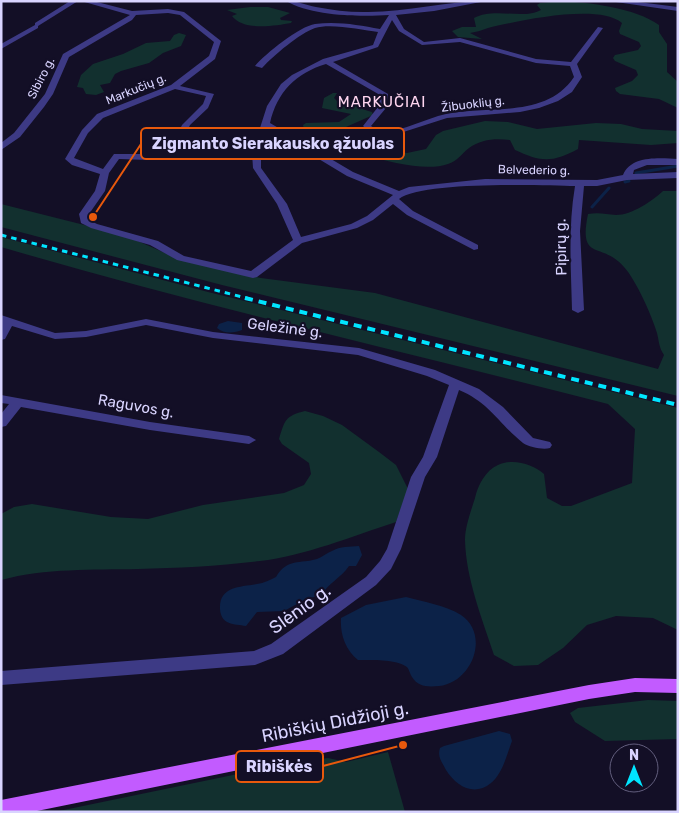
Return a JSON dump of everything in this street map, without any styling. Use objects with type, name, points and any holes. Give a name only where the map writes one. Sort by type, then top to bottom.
[{"type":"main road","name":"Ribiškių Didžioji g.","points":[[1,809],[589,692],[635,685],[678,686]]},
{"type":"street","points":[[1,47],[75,1]]},
{"type":"street","name":"Markučių g.","points":[[84,1],[132,13],[182,12],[217,40],[218,43],[212,57],[174,87],[100,116],[90,125],[69,159],[75,163],[105,173]]},
{"type":"street","points":[[289,1],[325,12],[393,15],[484,1]]},
{"type":"street","points":[[612,1],[678,9]]},
{"type":"street","name":"Sibiro g.","points":[[1,147],[17,135],[41,106],[49,94],[66,56],[130,19],[133,15],[132,13]]},
{"type":"street","points":[[298,241],[287,212],[278,197],[260,176],[257,167],[256,155],[270,108],[280,90],[300,72],[316,64],[376,46],[382,31],[393,15]]},
{"type":"street","points":[[393,15],[401,30],[424,44],[460,40],[536,61],[574,64],[600,28]]},
{"type":"street","points":[[259,66],[275,50],[314,26],[345,25],[382,31]]},
{"type":"street","name":"Žibuoklių g.","points":[[326,61],[384,94],[385,100],[381,110],[367,126],[371,131],[382,134],[446,116],[515,110],[544,104],[563,95],[575,84],[578,77],[574,64]]},
{"type":"street","points":[[105,173],[117,156],[162,156],[176,149],[188,122],[208,104],[211,97],[210,94],[203,92],[174,87]]},
{"type":"street","points":[[266,124],[350,174],[396,197],[410,213],[474,246]]},
{"type":"street","points":[[627,176],[630,169],[642,164],[658,161],[678,162]]},
{"type":"street","name":"Belvederio g.","points":[[105,173],[100,191],[84,214],[86,222],[154,243],[181,258],[253,274],[298,241],[354,226],[370,218],[396,197],[409,190],[485,182],[580,183],[597,182],[627,176],[678,175]]},
{"type":"street","name":"Pipirų g.","points":[[578,310],[574,234],[580,183]]},
{"type":"street","points":[[1,337],[5,320]]},
{"type":"street","name":"Geležinė g.","points":[[5,320],[55,336],[86,334],[146,322],[213,335],[360,352],[431,373],[475,392],[486,398],[530,441],[545,445]]},
{"type":"street","name":"Slėnio g.","points":[[1,678],[255,658],[278,649],[371,580],[386,565],[394,549],[418,477],[430,457],[455,384]]},
{"type":"street","name":"Raguvos g.","points":[[1,399],[150,426],[249,440]]},
{"type":"street","points":[[1,423],[17,403]]},
{"type":"green space","points":[[560,1],[625,10],[638,14],[659,25],[659,32],[667,44],[667,72],[678,82],[678,108],[659,99],[620,94],[616,91],[615,88],[632,81],[638,75],[636,70],[615,61],[613,58],[615,55],[638,50],[641,46],[639,42],[620,34],[619,31],[622,23],[611,17],[595,14],[557,15],[518,21],[470,33],[482,39],[458,37],[452,31],[462,27],[476,27],[474,18],[482,15],[534,13],[541,10],[537,5],[540,3]]},
{"type":"green space","points":[[268,7],[290,13],[280,18],[281,20],[292,21],[291,23],[276,25],[251,26],[237,21],[232,16],[237,14],[227,10]]},
{"type":"green space","points":[[179,33],[186,35],[181,46],[163,53],[149,63],[115,74],[110,83],[100,85],[104,92],[96,95],[86,94],[83,88],[77,87],[81,75],[93,64],[123,54],[146,43],[170,41],[174,35]]},
{"type":"green space","points":[[337,93],[334,98],[338,102],[351,104],[372,112],[373,115],[346,127],[346,134],[359,142],[378,148],[407,153],[426,149],[436,135],[443,131],[485,121],[508,122],[537,129],[596,123],[621,124],[642,129],[678,131],[678,143],[651,145],[579,140],[578,149],[569,154],[553,159],[540,159],[515,150],[510,140],[494,139],[474,145],[448,164],[433,167],[416,166],[375,158],[335,144],[304,129],[303,125],[306,123],[339,122],[351,114],[322,108],[324,98]]},
{"type":"green space","points":[[663,191],[678,191],[678,396],[222,285],[1,227],[1,204],[124,235],[181,260],[261,278],[375,293],[658,369],[664,355],[651,317],[638,289],[629,273],[616,259],[589,245],[586,239],[586,229],[588,214],[616,215],[629,213],[648,203]]},
{"type":"green space","points":[[1,237],[208,292],[678,408],[678,630],[653,618],[616,616],[587,625],[563,648],[538,665],[514,666],[494,655],[471,584],[465,540],[468,519],[478,488],[493,468],[510,462],[534,467],[544,474],[547,498],[562,506],[571,506],[632,483],[635,429],[608,404],[228,309],[77,269],[1,247]]},
{"type":"green space","points":[[305,411],[323,416],[342,425],[396,465],[408,489],[396,522],[294,555],[260,561],[184,567],[35,573],[1,580],[1,514],[14,507],[32,504],[111,517],[148,519],[203,505],[284,493],[304,485],[311,474],[309,463],[282,444],[279,439],[287,420],[293,415]]},
{"type":"green space","points":[[648,700],[678,701],[678,739],[605,741],[575,722],[570,713],[578,708]]},
{"type":"green space","points":[[388,752],[405,812],[54,812],[291,763],[328,758],[346,762]]},
{"type":"water","points":[[228,321],[242,323],[242,330],[229,332],[217,328],[219,324]]},
{"type":"water","points":[[359,546],[362,555],[356,566],[349,566],[321,596],[308,598],[284,611],[257,612],[246,626],[229,623],[223,618],[220,609],[221,601],[223,596],[232,589],[260,584],[276,577],[289,564],[317,559],[338,548]]},
{"type":"water","points":[[406,597],[448,609],[461,615],[470,623],[475,634],[474,656],[469,667],[451,683],[439,686],[420,685],[411,676],[407,667],[402,664],[358,660],[347,646],[341,630],[341,618],[366,605]]},
{"type":"water","points":[[499,731],[510,734],[512,741],[499,774],[491,783],[478,789],[466,788],[460,785],[450,776],[440,759],[440,748]]},
{"type":"waterway","points":[[636,173],[678,166]]},
{"type":"waterway","points":[[625,182],[629,181]]},
{"type":"waterway","points":[[592,207],[609,188]]},
{"type":"railway","points":[[1,235],[250,299]]},
{"type":"railway","points":[[245,298],[678,405]]},
{"type":"place","name":"Zigmanto Sierakausko ąžuolas","points":[[93,217]]},
{"type":"place","name":"Ribiškės","points":[[403,745]]},
{"type":"district","name":"MARKUČIAI","points":[[382,102]]}]
